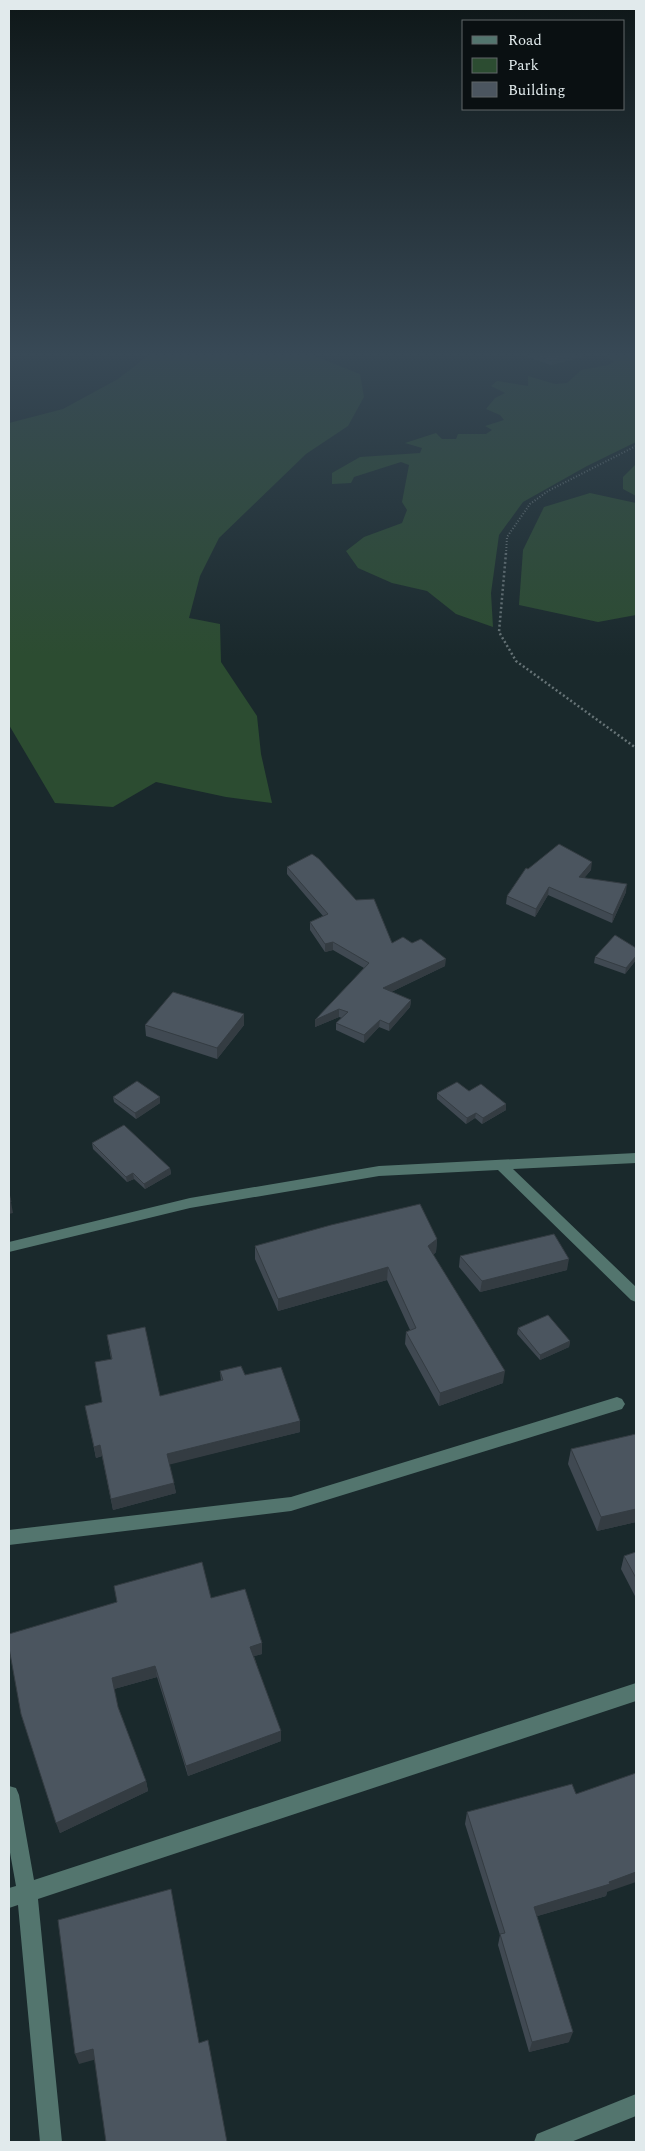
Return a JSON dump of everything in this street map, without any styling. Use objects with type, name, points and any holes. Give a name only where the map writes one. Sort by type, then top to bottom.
[{"type":"street","points":[[9,1247],[190,1202],[379,1171],[636,1158]]},
{"type":"street","points":[[500,1164],[636,1296]]},
{"type":"street","points":[[9,1538],[291,1504],[617,1404]]},
{"type":"street","points":[[18,1895],[636,1692]]},
{"type":"street","points":[[9,1795],[18,1895],[51,2142]]},
{"type":"street","points":[[545,2142],[636,2105]]},
{"type":"path","points":[[618,455],[548,491],[530,504],[507,537],[499,632],[516,661],[636,748]]},
{"type":"green space","points":[[9,455],[305,455],[219,538],[200,576],[189,618],[220,624],[221,662],[257,716],[261,754],[272,803],[226,797],[156,782],[113,807],[55,803],[9,725]]},
{"type":"green space","points":[[609,455],[523,502],[499,535],[491,593],[493,627],[456,614],[427,591],[392,583],[358,568],[346,551],[364,537],[402,523],[407,510],[402,502],[409,465],[401,462],[354,477],[351,483],[332,484],[332,473],[360,457]]},
{"type":"green space","points":[[636,464],[636,496],[623,489],[623,477]]},
{"type":"green space","points":[[590,493],[636,503],[636,615],[598,622],[519,605],[523,550],[544,507]]},
{"type":"building","points":[[559,844],[592,862],[579,877],[627,884],[613,915],[549,887],[536,909],[507,896],[526,868],[528,869]]},
{"type":"building","points":[[312,854],[319,859],[356,900],[374,899],[392,943],[403,937],[412,943],[421,939],[446,959],[383,988],[411,1000],[389,1024],[380,1020],[364,1035],[336,1023],[348,1012],[339,1009],[315,1020],[369,963],[333,942],[325,944],[310,922],[328,914],[287,867]]},
{"type":"building","points":[[615,935],[636,948],[636,956],[626,968],[595,957]]},
{"type":"building","points":[[173,992],[244,1014],[217,1048],[145,1025]]},
{"type":"building","points":[[137,1081],[160,1097],[135,1113],[113,1097]]},
{"type":"building","points":[[457,1082],[469,1091],[481,1084],[506,1104],[483,1118],[476,1113],[467,1118],[437,1093]]},
{"type":"building","points":[[124,1125],[170,1168],[144,1184],[133,1173],[126,1177],[92,1143]]},
{"type":"building","points":[[420,1204],[437,1239],[428,1246],[505,1371],[440,1393],[406,1332],[416,1328],[388,1267],[278,1299],[255,1246],[331,1225]]},
{"type":"building","points":[[554,1234],[569,1259],[482,1281],[460,1256]]},
{"type":"building","points":[[548,1315],[570,1341],[540,1355],[518,1328]]},
{"type":"building","points":[[145,1327],[160,1396],[223,1380],[220,1371],[241,1366],[245,1375],[281,1367],[300,1421],[167,1454],[174,1483],[111,1499],[100,1445],[94,1447],[85,1406],[102,1402],[95,1362],[112,1359],[107,1335]]},
{"type":"building","points":[[636,1434],[636,1509],[601,1517],[571,1449]]},
{"type":"building","points":[[636,1552],[636,1578],[624,1556]]},
{"type":"building","points":[[202,1562],[211,1598],[245,1589],[262,1643],[250,1647],[281,1731],[186,1766],[155,1666],[112,1678],[118,1707],[146,1781],[56,1823],[21,1714],[9,1648],[9,1634],[117,1602],[114,1586]]},
{"type":"building","points":[[636,1773],[636,1872],[609,1882],[610,1884],[534,1907],[573,2032],[532,2042],[500,1934],[505,1933],[467,1812],[572,1784],[576,1794]]},
{"type":"building","points":[[171,1889],[199,2043],[208,2040],[227,2142],[106,2142],[93,2049],[75,2054],[58,1920]]}]
